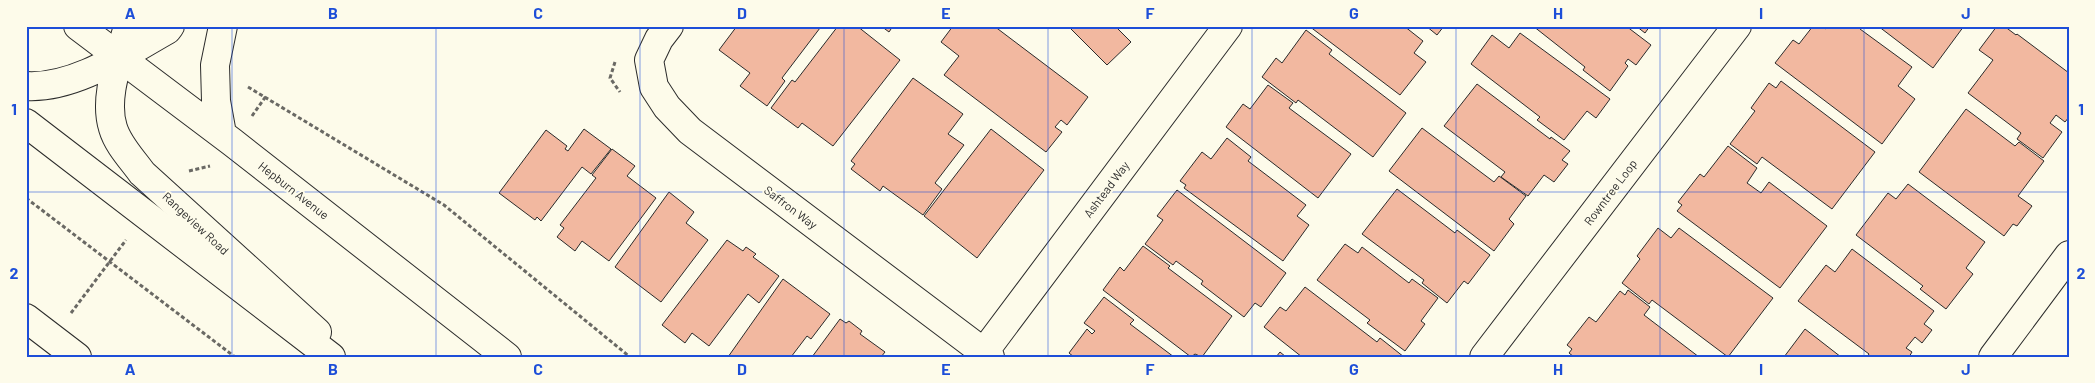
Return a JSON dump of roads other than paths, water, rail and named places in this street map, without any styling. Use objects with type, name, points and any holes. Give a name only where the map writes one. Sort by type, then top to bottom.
[{"type":"street","name":"Hepburn Avenue","points":[[78,26],[222,134],[507,357]]},
{"type":"street","name":"Rangeview Road","points":[[128,26],[110,97],[110,114],[113,130],[124,150],[149,180],[344,357]]},
{"type":"street","points":[[26,86],[46,86],[76,77],[120,57],[167,30],[170,26]]},
{"type":"street","points":[[222,134],[216,101],[214,65],[223,26]]},
{"type":"street","name":"Saffron Way","points":[[669,26],[659,39],[649,60],[654,87],[667,108],[690,131],[987,354]]},
{"type":"street","name":"Ashtead Way","points":[[987,354],[1228,26]]},
{"type":"street","name":"Rowntree Loop","points":[[1484,357],[1737,26]]},
{"type":"street","points":[[26,123],[331,357]]},
{"type":"street","points":[[1993,357],[2069,256]]},
{"type":"street","points":[[26,318],[77,357]]}]
